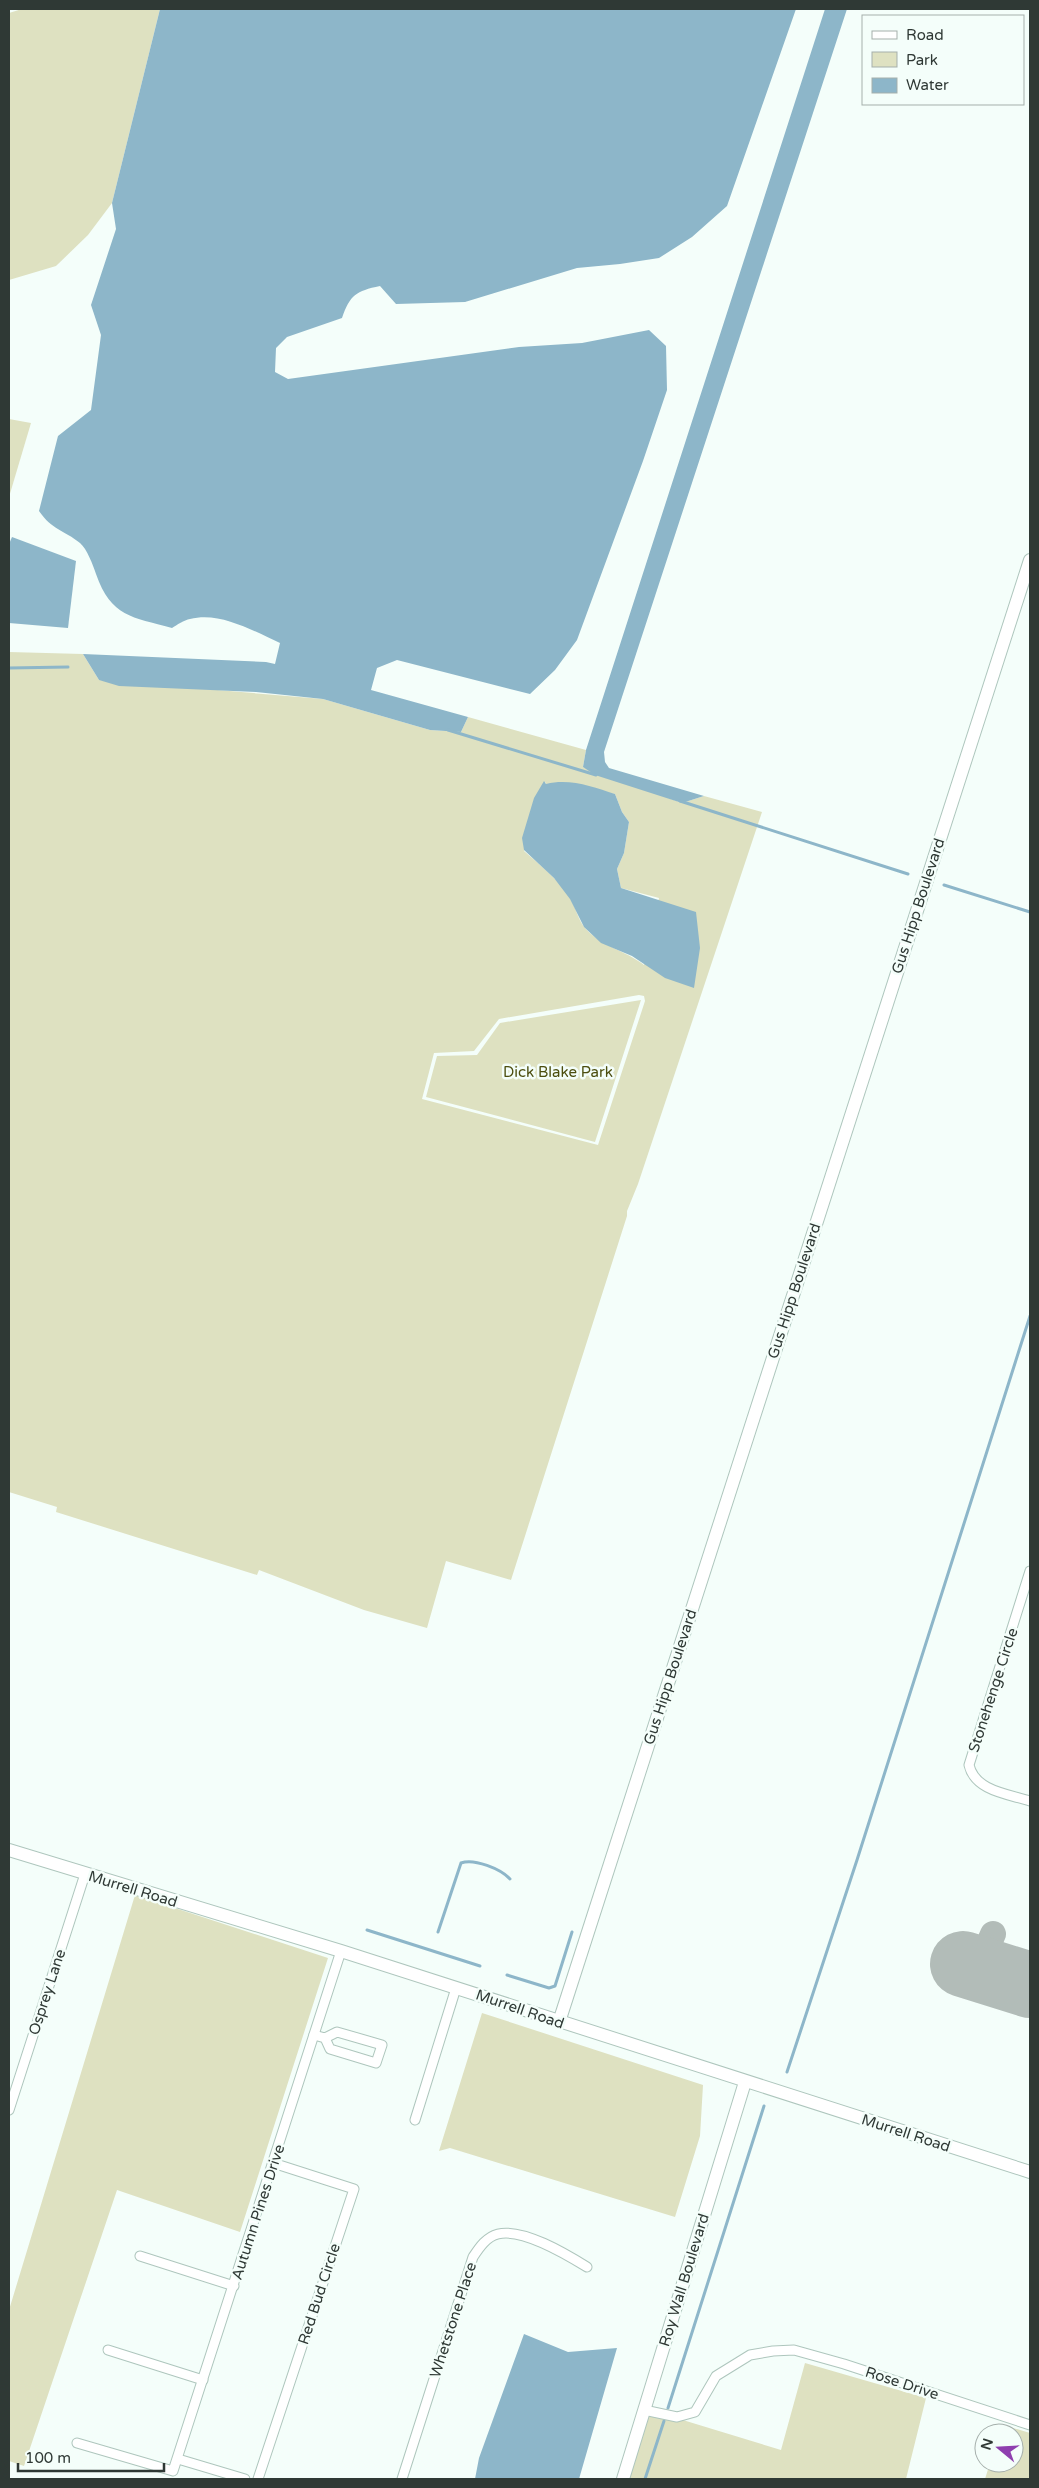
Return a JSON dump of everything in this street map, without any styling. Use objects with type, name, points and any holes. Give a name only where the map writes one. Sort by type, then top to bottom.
[{"type":"street","name":"Gus Hipp Boulevard","points":[[559,2022],[1030,560]]},
{"type":"street","name":"Stonehenge Circle","points":[[1030,1572],[969,1766],[971,1775],[984,1786],[1030,1801]]},
{"type":"street","name":"Murrell Road","points":[[9,1850],[341,1951],[744,2082],[1030,2172]]},
{"type":"street","name":"Osprey Lane","points":[[9,2110],[84,1874]]},
{"type":"street","name":"Autumn Pines Drive","points":[[77,2443],[173,2471],[341,1951]]},
{"type":"street","points":[[415,2120],[456,1988]]},
{"type":"street","points":[[314,2034],[325,2038],[330,2049],[376,2063],[382,2045],[337,2032],[325,2038]]},
{"type":"street","name":"Roy Wall Boulevard","points":[[623,2479],[744,2082]]},
{"type":"street","name":"Red Bud Circle","points":[[258,2479],[354,2189],[273,2163]]},
{"type":"street","name":"Whetstone Place","points":[[402,2479],[473,2257],[479,2247],[496,2234],[510,2233],[558,2248],[587,2267]]},
{"type":"street","points":[[140,2256],[234,2286]]},
{"type":"street","points":[[108,2350],[203,2380]]},
{"type":"street","name":"Rose Drive","points":[[644,2410],[677,2417],[695,2412],[716,2376],[750,2355],[794,2350],[844,2364],[1030,2425]]},
{"type":"street","points":[[178,2460],[244,2479]]},
{"type":"green space","points":[[22,9],[160,9],[112,203],[88,235],[56,266],[9,280],[9,13]]},
{"type":"green space","points":[[9,419],[31,423],[9,497]]},
{"type":"green space","points":[[9,652],[83,654],[99,680],[323,699],[430,730],[461,732],[468,717],[586,750],[583,767],[682,803],[704,796],[762,812],[638,1184],[627,1211],[511,1580],[446,1561],[427,1628],[364,1610],[259,1570],[257,1575],[56,1512],[57,1507],[9,1492]],"holes":[[[545,782],[546,784],[615,794],[622,812],[629,822],[624,853],[617,869],[621,888],[659,898],[644,965],[592,935],[583,926],[565,891],[524,851]],[[639,995],[644,996],[645,1001],[598,1145],[422,1099],[434,1053],[474,1051],[499,1019]]]},
{"type":"green space","name":"Dick Blake Park","points":[[641,1000],[595,1142],[426,1097],[437,1056],[477,1055],[500,1023]]},
{"type":"green space","points":[[135,1895],[328,1958],[240,2232],[117,2190],[24,2466],[9,2461],[9,2310]]},
{"type":"green space","points":[[482,2013],[703,2085],[700,2136],[675,2217],[450,2148],[439,2151]]},
{"type":"green space","points":[[805,2363],[926,2398],[906,2479],[629,2479],[650,2410],[781,2450]]},
{"type":"green space","points":[[1024,2431],[1030,2433],[1030,2479],[985,2479],[987,2473],[1024,2473]]},
{"type":"water","points":[[160,9],[796,9],[727,206],[692,237],[659,258],[577,268],[465,302],[396,304],[380,286],[372,288],[360,292],[351,299],[342,318],[287,337],[276,348],[275,372],[288,379],[519,347],[582,343],[649,330],[666,346],[667,390],[643,461],[577,640],[555,670],[530,694],[397,660],[377,668],[371,690],[468,717],[461,732],[430,730],[323,699],[256,692],[119,686],[99,680],[83,654],[266,662],[275,664],[280,643],[225,620],[201,617],[185,620],[172,628],[145,621],[125,613],[116,607],[102,588],[90,557],[83,546],[53,526],[39,511],[58,436],[91,410],[101,335],[91,305],[116,229],[112,203]]},
{"type":"water","points":[[825,9],[847,9],[604,752],[605,762],[609,768],[704,796],[682,803],[595,775],[583,767],[586,750]]},
{"type":"water","points":[[12,537],[76,561],[68,628],[9,623],[9,544]]},
{"type":"water","points":[[544,781],[546,784],[564,782],[581,784],[615,794],[622,812],[629,822],[624,853],[617,869],[621,888],[696,912],[700,948],[694,988],[665,978],[632,956],[601,943],[584,927],[570,899],[554,878],[524,850],[522,838],[534,798]]},
{"type":"water","points":[[524,2334],[568,2352],[617,2348],[579,2479],[475,2479],[479,2458]]},
{"type":"waterway","points":[[9,668],[68,667]]},
{"type":"waterway","points":[[448,730],[596,775]]},
{"type":"waterway","points":[[680,801],[908,874]]},
{"type":"waterway","points":[[944,885],[1030,912]]},
{"type":"waterway","points":[[787,2072],[857,1860],[1030,1316]]},
{"type":"waterway","points":[[438,1932],[461,1863],[473,1862],[487,1865],[510,1879]]},
{"type":"waterway","points":[[367,1930],[480,1966]]},
{"type":"waterway","points":[[507,1975],[549,1988],[555,1986],[572,1932]]},
{"type":"waterway","points":[[668,2408],[764,2106]]},
{"type":"waterway","points":[[645,2479],[664,2421]]},
{"type":"taxiway","points":[[978,1969],[993,1934]]},
{"type":"runway","points":[[963,1964],[1030,1985]]}]
